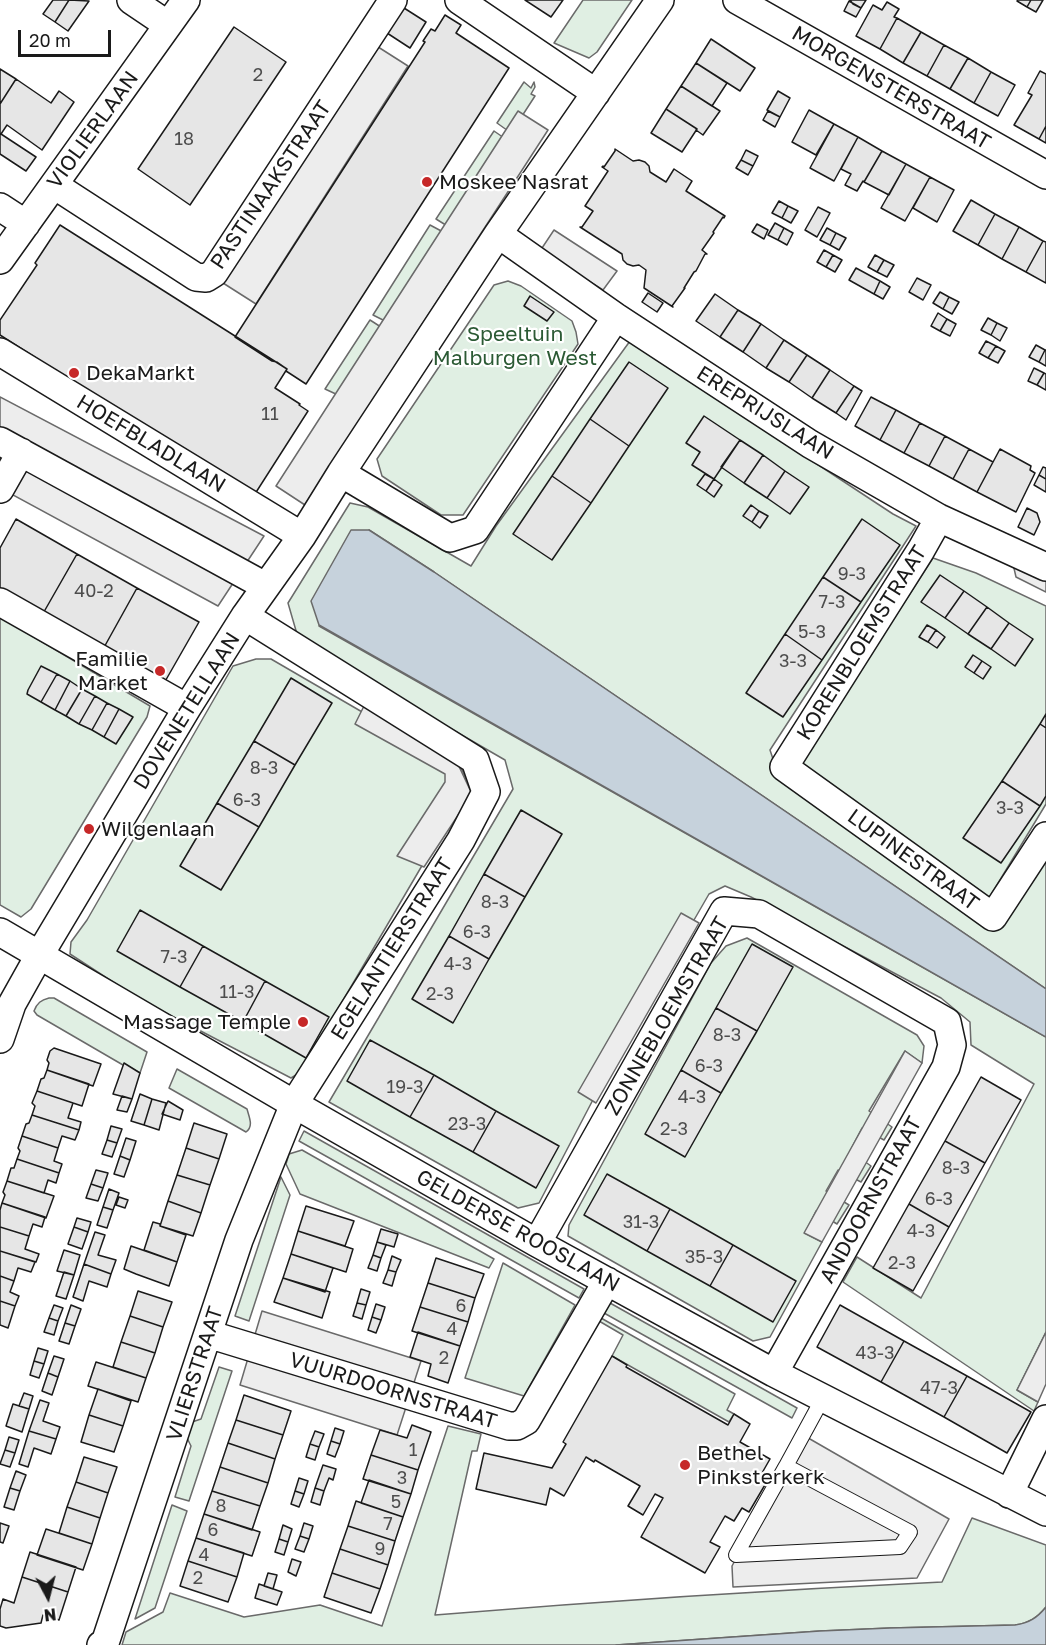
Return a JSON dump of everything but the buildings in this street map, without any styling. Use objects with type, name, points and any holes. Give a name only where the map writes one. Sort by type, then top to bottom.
[{"type":"street","points":[[131,0],[168,25]]},
{"type":"street","name":"VIOLIERLAAN","points":[[0,260],[186,0]]},
{"type":"street","name":"PASTINAAKSTRAAT","points":[[54,184],[196,277],[206,278],[214,273],[393,0]]},
{"type":"street","points":[[459,0],[596,93]]},
{"type":"street","name":"DOVENETELLAAN","points":[[40,954],[187,708],[246,616],[302,536],[498,234],[660,0]]},
{"type":"street","name":"MORGENSTERSTRAAT","points":[[737,0],[1046,175]]},
{"type":"street","points":[[0,207],[26,224]]},
{"type":"street","name":"EREPRIJSLAAN","points":[[498,234],[616,317],[810,444],[939,518],[1046,567]]},
{"type":"street","points":[[341,473],[450,538],[475,530],[616,317]]},
{"type":"street","name":"HOEFBLADLAAN","points":[[0,352],[302,536]]},
{"type":"street","points":[[0,489],[10,447],[266,586]]},
{"type":"street","name":"KORENBLOEMSTRAAT","points":[[784,767],[915,560],[939,518]]},
{"type":"street","points":[[0,602],[187,708]]},
{"type":"street","name":"EGELANTIERSTRAAT","points":[[246,616],[475,760],[486,792],[461,840],[294,1104]]},
{"type":"street","name":"LUPINESTRAAT","points":[[784,767],[993,917],[1046,836]]},
{"type":"street","name":"ZONNEBLOEMSTRAAT","points":[[537,1243],[724,911],[759,914],[947,1022]]},
{"type":"street","name":"GELDERSE ROOSLAAN","points":[[0,932],[537,1243],[774,1373],[1046,1512]]},
{"type":"street","points":[[0,1039],[12,1004],[40,954]]},
{"type":"street","name":"ANDOORNSTRAAT","points":[[774,1373],[946,1067],[952,1045],[947,1022]]},
{"type":"street","name":"VLIERSTRAAT","points":[[101,1645],[105,1643],[239,1239],[294,1104]]},
{"type":"street","name":"VUURDOORNSTRAAT","points":[[208,1334],[449,1409],[508,1426],[517,1426],[526,1421],[607,1281]]},
{"type":"street","points":[[1009,1494],[1046,1419]]},
{"type":"lane","points":[[786,1466],[910,1532],[900,1547],[736,1555],[823,1398]]},
{"type":"green space","points":[[583,0],[632,0],[597,52],[589,58],[554,43]]},
{"type":"green space","points":[[524,82],[531,88],[534,82],[535,87],[531,94],[535,96],[511,133],[497,123]]},
{"type":"green space","points":[[494,131],[507,140],[449,227],[436,219]]},
{"type":"green space","points":[[430,225],[445,233],[387,322],[373,315]]},
{"type":"green space","name":"Speeltuin Malburgen West","points":[[508,281],[521,286],[572,321],[578,344],[463,515],[441,515],[382,476],[377,459],[494,285]]},
{"type":"green space","points":[[370,320],[384,329],[338,395],[325,389]]},
{"type":"green space","points":[[630,341],[893,514],[916,526],[770,750],[776,768],[1001,922],[1046,854],[1046,989],[369,530],[319,626],[1046,1037],[1046,1332],[1017,1390],[1038,1402],[1034,1411],[843,1282],[857,1257],[921,1298],[1034,1084],[971,1045],[970,1022],[941,998],[751,897],[725,886],[709,894],[619,1050],[539,1203],[518,1208],[329,1102],[513,789],[505,760],[299,641],[288,603],[350,503],[368,507],[471,566],[496,526]]},
{"type":"green space","points":[[933,558],[976,573],[1046,606],[1046,804],[986,903],[795,771]]},
{"type":"green space","points":[[0,617],[150,706],[147,717],[31,909],[21,917],[0,905]]},
{"type":"green space","points":[[256,659],[271,659],[462,770],[466,780],[464,794],[301,1072],[291,1078],[139,999],[70,954],[71,942],[87,920],[233,666]]},
{"type":"green space","points":[[747,938],[917,1035],[924,1046],[922,1063],[905,1051],[869,1111],[892,1127],[884,1140],[862,1128],[850,1151],[871,1166],[861,1182],[838,1170],[826,1191],[849,1205],[837,1224],[816,1211],[805,1233],[822,1242],[770,1337],[753,1341],[568,1236],[569,1225],[711,963],[726,946]]},
{"type":"green space","points":[[49,998],[54,998],[147,1052],[140,1073],[37,1015],[34,1011],[36,1006]]},
{"type":"green space","points":[[177,1069],[247,1109],[250,1121],[248,1130],[246,1132],[169,1088]]},
{"type":"green space","points":[[304,1131],[584,1289],[579,1298],[299,1141]]},
{"type":"green space","points":[[302,1150],[494,1259],[489,1268],[300,1194],[286,1164],[289,1154]]},
{"type":"green space","points":[[281,1177],[290,1195],[249,1321],[235,1316]]},
{"type":"green space","points":[[503,1263],[575,1305],[524,1396],[465,1378]]},
{"type":"green space","points":[[610,1303],[797,1408],[792,1418],[604,1313]]},
{"type":"green space","points":[[601,1318],[735,1394],[727,1410],[734,1414],[729,1422],[612,1356],[623,1335],[599,1321]]},
{"type":"green space","points":[[219,1367],[232,1371],[189,1501],[175,1497],[191,1446],[185,1434],[189,1423],[201,1419]]},
{"type":"green space","points":[[448,1426],[481,1434],[477,1451],[472,1451],[435,1615],[688,1596],[942,1582],[972,1518],[1046,1545],[1046,1607],[1032,1619],[1015,1625],[820,1631],[616,1645],[122,1645],[126,1632],[163,1612],[170,1593],[244,1617],[320,1605],[382,1626]]},
{"type":"green space","points":[[172,1505],[187,1511],[155,1608],[135,1619]]},
{"type":"shaded area","points":[[375,45],[408,66],[256,304],[223,283]]},
{"type":"shaded area","points":[[518,111],[548,130],[305,505],[276,486]]},
{"type":"shaded area","points":[[554,230],[617,271],[603,290],[540,251]]},
{"type":"shaded area","points":[[0,397],[264,536],[218,606],[0,488]]},
{"type":"shaded area","points":[[351,530],[369,530],[434,572],[1046,989],[1046,1037],[319,625],[311,601]]},
{"type":"shaded area","points":[[1013,564],[1046,581],[1046,592],[1016,577]]},
{"type":"shaded area","points":[[365,704],[455,758],[472,794],[424,867],[397,856],[445,782],[445,774],[355,724]]},
{"type":"shaded area","points":[[681,913],[699,923],[596,1103],[578,1092]]},
{"type":"shaded area","points":[[905,1051],[922,1063],[822,1242],[804,1233]]},
{"type":"shaded area","points":[[262,1311],[421,1361],[397,1435],[240,1385]]},
{"type":"shaded area","points":[[1046,1332],[1046,1384],[1038,1402],[1017,1390]]},
{"type":"shaded area","points":[[803,1435],[949,1519],[917,1578],[733,1587],[732,1566]]},
{"type":"shaded area","points":[[1046,1607],[1046,1645],[616,1645],[820,1631],[1015,1625],[1032,1619]]},
{"type":"place","name":"Moskee Nasrat","points":[[427,182]]},
{"type":"place","name":"DekaMarkt","points":[[74,373]]},
{"type":"place","name":"Familie Market","points":[[160,671]]},
{"type":"place","name":"Wilgenlaan","points":[[89,829]]},
{"type":"place","name":"Massage Temple","points":[[303,1022]]},
{"type":"place","name":"Bethel Pinksterkerk","points":[[685,1465]]}]
